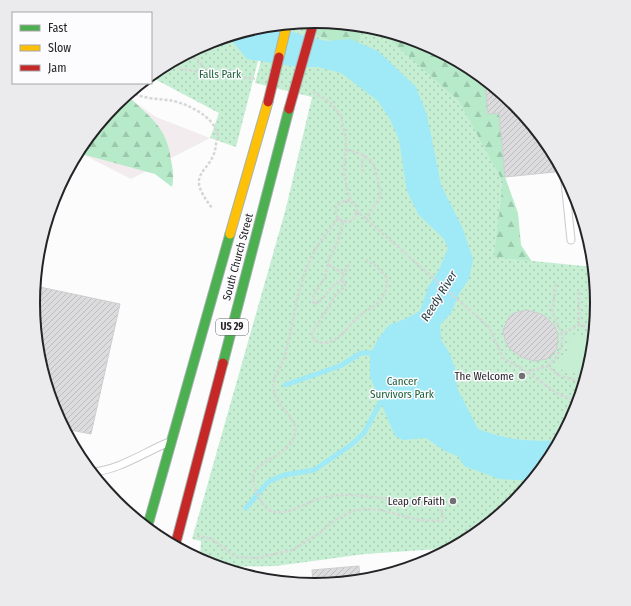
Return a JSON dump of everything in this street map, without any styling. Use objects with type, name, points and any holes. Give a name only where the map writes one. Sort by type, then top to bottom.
[{"type":"main road","name":"South Church Street","points":[[177,540],[289,109],[312,28]]},
{"type":"main road","name":"South Church Street","points":[[150,522],[268,102],[287,30]]},
{"type":"lane","points":[[566,190],[572,240]]},
{"type":"lane","points":[[99,472],[119,465],[172,441]]},
{"type":"path","points":[[177,66],[180,69],[206,72],[194,56]]},
{"type":"path","points":[[137,94],[141,96],[174,101],[188,106],[212,123],[217,132],[216,148],[199,176],[199,183],[203,197],[213,209]]},
{"type":"path","points":[[366,219],[381,195],[376,170],[373,162],[364,155],[346,150],[344,175],[350,201],[356,206],[357,211],[366,219],[410,258],[489,327],[503,358],[527,372],[558,394],[573,400]]},
{"type":"path","points":[[363,172],[362,161],[364,155]]},
{"type":"path","points":[[379,200],[383,202]]},
{"type":"path","points":[[350,201],[341,202],[338,204],[335,209],[338,219],[343,222],[353,220],[357,211]]},
{"type":"path","points":[[194,535],[212,539],[236,557],[258,558],[292,550],[320,533],[332,522],[352,511],[364,509],[380,510],[420,520],[443,521],[441,506],[430,506],[370,495],[321,498],[294,509],[281,512],[269,509],[260,500],[251,480],[252,473],[256,468],[283,451],[291,442],[295,432],[294,424],[291,418],[278,404],[274,391],[273,380],[282,364],[304,277],[311,256],[338,219]]},
{"type":"path","points":[[343,222],[325,277],[314,295],[313,304],[317,303],[341,281],[346,267],[351,263]]},
{"type":"path","points":[[341,281],[345,282],[345,286],[335,296],[312,332],[311,336],[320,343],[338,338],[359,316],[381,300],[387,290],[387,278],[376,266],[366,260]]},
{"type":"path","points":[[328,264],[344,274]]},
{"type":"path","points":[[527,372],[548,366],[559,355],[562,334],[552,312],[556,284]]},
{"type":"path","points":[[579,289],[579,326]]},
{"type":"path","points":[[562,334],[579,326],[589,327]]},
{"type":"path","points":[[548,366],[558,375],[579,381]]},
{"type":"shaded area","points":[[131,99],[156,117],[210,138],[131,179],[84,155],[97,136]]},
{"type":"green space","points":[[316,28],[351,30],[387,37],[437,56],[468,74],[486,87],[488,114],[499,113],[505,177],[518,213],[521,245],[536,268],[515,307],[327,41],[287,30]]},
{"type":"green space","name":"Cancer Survivors Park","points":[[302,29],[356,51],[362,32],[387,37],[459,101],[503,182],[494,257],[588,266],[590,285],[590,321],[585,357],[570,408],[554,441],[534,470],[497,510],[468,532],[439,549],[365,554],[276,566],[237,567],[200,553],[201,541],[192,539],[286,208],[312,97],[255,83],[268,32]]},
{"type":"green space","name":"Falls Park","points":[[265,32],[236,147],[210,138],[219,113],[156,79],[194,56],[210,49],[244,37]]},
{"type":"green space","points":[[131,99],[150,116],[166,139],[173,170],[172,187],[155,174],[84,155],[97,136]]},
{"type":"green space","points":[[570,334],[588,336],[582,370],[569,373],[554,366],[566,355]]},
{"type":"water","name":"Reedy River","points":[[286,30],[327,41],[350,39],[378,51],[416,87],[427,115],[441,185],[463,229],[473,259],[469,279],[459,294],[451,313],[440,325],[441,340],[449,352],[456,371],[457,388],[478,429],[509,438],[538,441],[554,440],[525,481],[499,479],[464,466],[458,456],[445,451],[426,438],[403,440],[395,436],[370,377],[370,355],[378,339],[389,325],[420,311],[428,287],[439,270],[448,248],[444,239],[418,214],[407,191],[399,140],[390,119],[378,101],[341,73],[318,67],[297,67],[247,59],[232,41],[262,33]]},
{"type":"building","points":[[486,87],[510,109],[534,136],[554,166],[555,172],[505,177],[499,113],[488,114]]},
{"type":"building","points":[[41,287],[120,304],[91,434],[72,430],[55,391],[43,339],[40,303]]},
{"type":"building","points":[[527,310],[541,314],[547,318],[554,325],[558,334],[557,348],[552,356],[547,359],[534,361],[521,357],[509,348],[505,340],[503,330],[509,317],[514,313]]},
{"type":"building","points":[[359,566],[360,575],[313,578],[312,570]]},
{"type":"waterway","points":[[285,385],[340,366],[361,353],[377,353]]},
{"type":"waterway","points":[[246,508],[268,482],[284,475],[314,470],[351,445],[364,433],[380,403],[387,400]]},
{"type":"traffic: fast","points":[[223,363],[289,109]]},
{"type":"traffic: fast","points":[[149,522],[230,234]]},
{"type":"traffic: slow","points":[[279,57],[286,30]]},
{"type":"traffic: slow","points":[[230,234],[268,102]]},
{"type":"traffic: jam","points":[[289,109],[312,28]]},
{"type":"traffic: jam","points":[[268,102],[279,57]]},
{"type":"traffic: jam","points":[[177,540],[223,363]]},
{"type":"place","name":"The Welcome","points":[[522,376]]},
{"type":"place","name":"Leap of Faith","points":[[453,501]]}]
